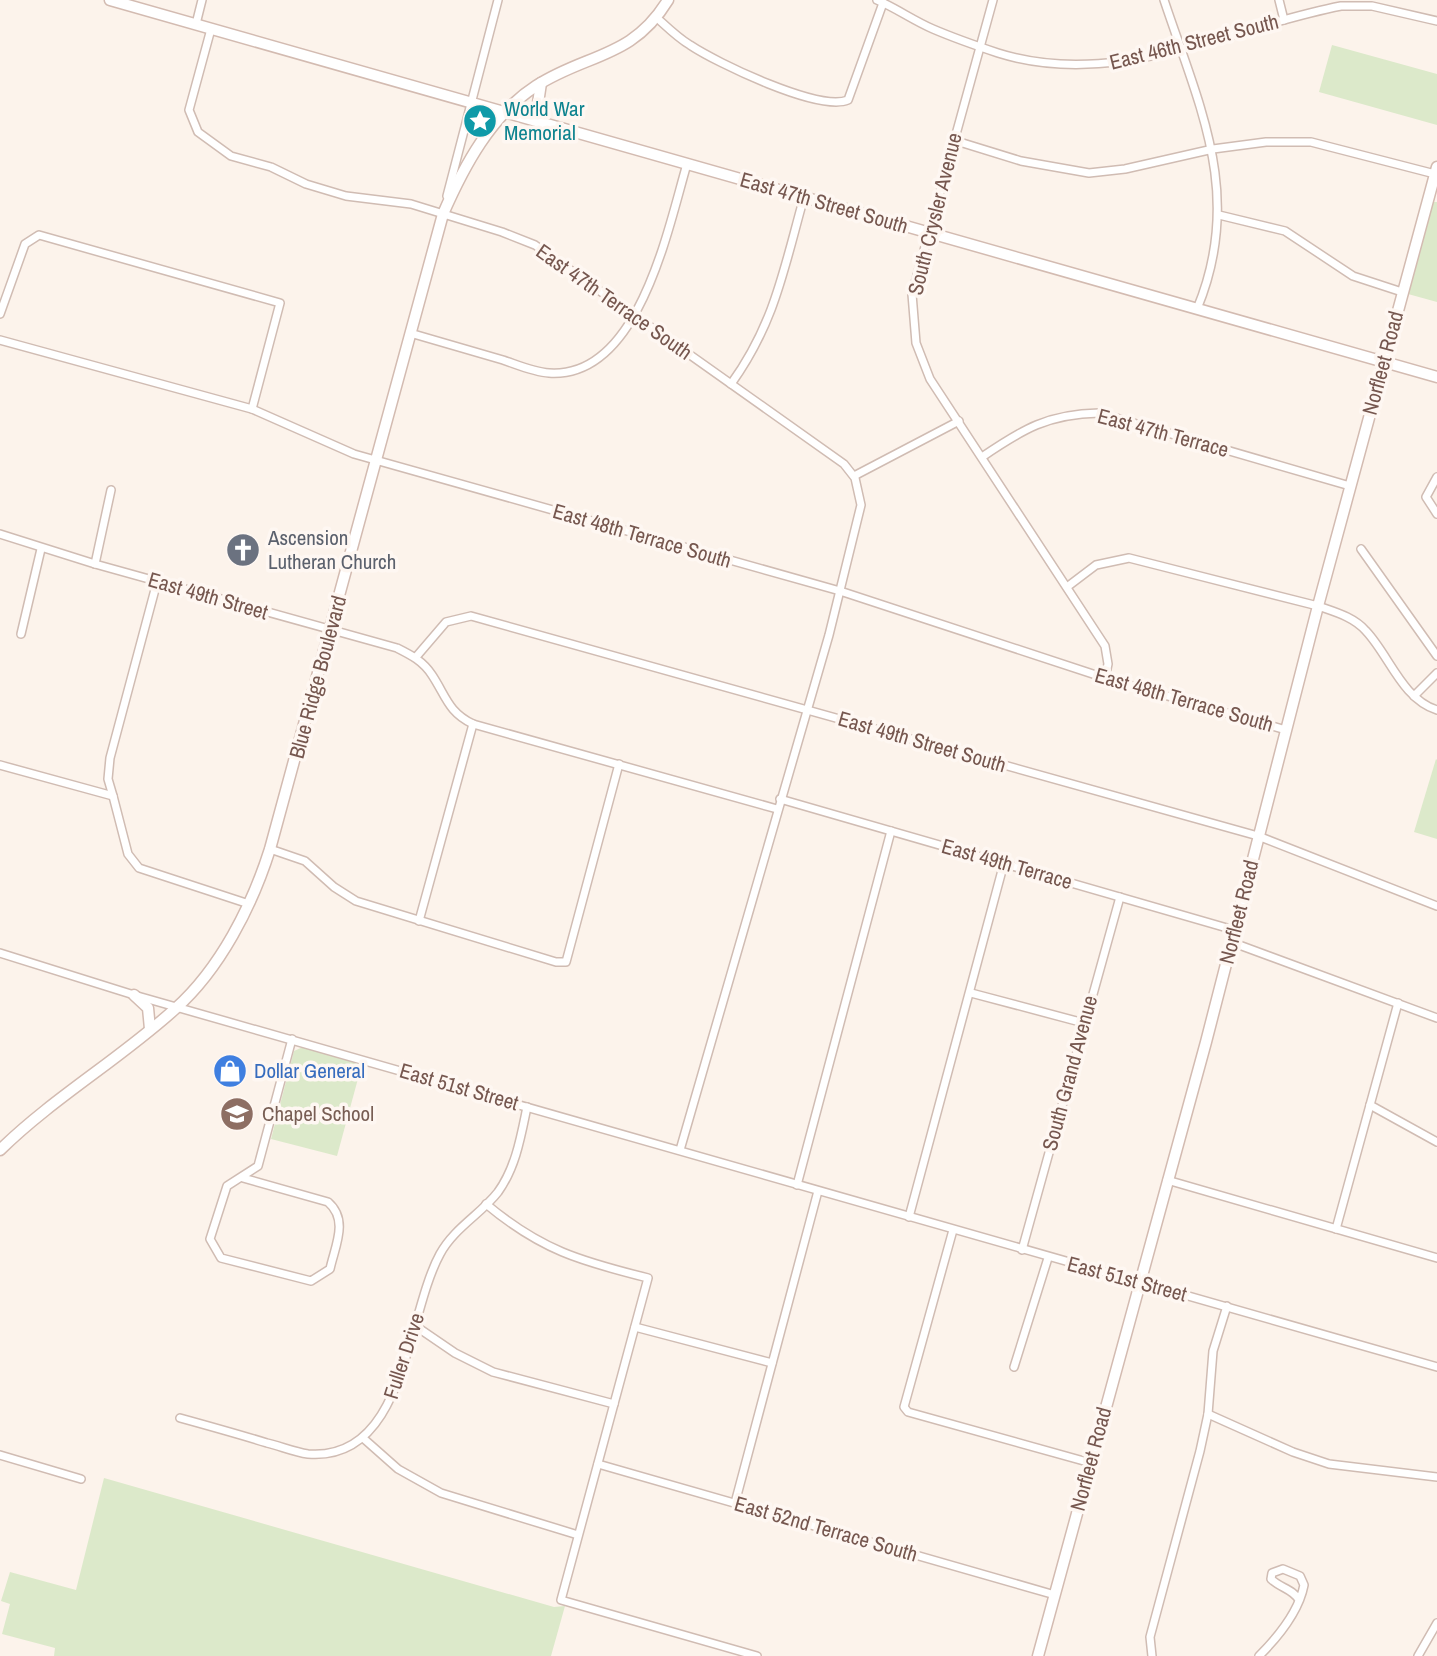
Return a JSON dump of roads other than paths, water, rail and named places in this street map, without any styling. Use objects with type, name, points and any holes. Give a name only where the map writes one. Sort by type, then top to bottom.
[{"type":"street","name":"East 47th Street South","points":[[110,0],[1437,377]]},
{"type":"street","points":[[196,24],[202,0]]},
{"type":"street","points":[[443,214],[498,0]]},
{"type":"street","name":"Blue Ridge Boulevard","points":[[0,1150],[177,1007],[208,971],[249,904],[270,849],[443,214],[475,152],[519,99],[541,83],[618,50],[656,17],[668,0]]},
{"type":"street","name":"South Crysler Avenue","points":[[993,0],[912,294],[916,342],[930,379],[1105,646],[1108,664],[1105,678]]},
{"type":"street","points":[[1164,0],[1213,149],[1219,215],[1213,264],[1197,309]]},
{"type":"street","points":[[1279,0],[1284,20]]},
{"type":"street","points":[[1396,10],[1398,0]]},
{"type":"street","points":[[656,17],[688,44],[735,71],[796,93],[839,104],[848,100],[880,1]]},
{"type":"street","name":"East 46th Street South","points":[[880,1],[933,29],[980,46],[1028,60],[1077,65],[1129,62],[1341,6],[1396,10],[1437,21]]},
{"type":"street","name":"East 47th Terrace South","points":[[211,29],[189,110],[198,132],[231,156],[271,167],[306,184],[346,196],[411,204],[534,245],[844,464],[854,476]]},
{"type":"street","points":[[539,122],[537,110],[541,83]]},
{"type":"street","points":[[953,140],[1021,161],[1089,173],[1125,169],[1213,149],[1266,142],[1311,142],[1436,170]]},
{"type":"street","points":[[410,332],[537,371],[562,373],[582,368],[599,358],[634,315],[653,279],[687,164]]},
{"type":"street","name":"Norfleet Road","points":[[1038,1656],[1436,170]]},
{"type":"street","points":[[731,384],[753,353],[770,319],[804,197]]},
{"type":"street","points":[[1219,215],[1285,231],[1353,276],[1402,292]]},
{"type":"street","points":[[0,314],[30,239],[39,235],[280,303],[252,409]]},
{"type":"street","name":"East 48th Terrace South","points":[[0,340],[252,409],[333,447],[840,591],[1105,678],[1286,730]]},
{"type":"street","name":"East 47th Terrace","points":[[982,457],[1041,421],[1072,414],[1099,413],[1350,486]]},
{"type":"street","points":[[680,1150],[840,591],[861,505],[860,489],[854,476],[959,421]]},
{"type":"street","points":[[1437,477],[1426,497],[1437,514]]},
{"type":"street","points":[[95,564],[111,490]]},
{"type":"street","name":"East 49th Street","points":[[0,534],[41,549],[397,648],[416,657]]},
{"type":"street","points":[[21,635],[41,549]]},
{"type":"street","points":[[1361,549],[1437,656]]},
{"type":"street","points":[[1068,587],[1096,565],[1129,558],[1318,606],[1345,616],[1365,629],[1414,696],[1437,710]]},
{"type":"street","points":[[157,582],[110,758],[108,779],[128,854],[139,868],[249,904]]},
{"type":"street","name":"East 49th Street South","points":[[416,657],[446,622],[471,616],[1258,836],[1437,906]]},
{"type":"street","points":[[416,657],[431,674],[450,709],[473,724],[778,809]]},
{"type":"street","points":[[1414,696],[1437,673]]},
{"type":"street","points":[[419,921],[473,724]]},
{"type":"street","points":[[270,849],[305,861],[334,887],[356,901],[556,962],[566,962],[619,764]]},
{"type":"street","points":[[0,765],[113,796]]},
{"type":"street","name":"East 49th Terrace","points":[[780,799],[1234,930]]},
{"type":"street","points":[[797,1185],[891,831]]},
{"type":"street","points":[[909,1217],[1004,863]]},
{"type":"street","name":"South Grand Avenue","points":[[1022,1250],[1119,897]]},
{"type":"street","points":[[1231,942],[1437,1018]]},
{"type":"street","name":"East 51st Street","points":[[0,953],[135,995],[1437,1367]]},
{"type":"street","points":[[971,993],[1084,1023]]},
{"type":"street","points":[[135,995],[148,1008],[150,1029]]},
{"type":"street","points":[[1336,1228],[1398,1003]]},
{"type":"street","points":[[243,1178],[328,1202],[339,1211],[341,1222],[330,1269],[311,1281],[221,1258],[210,1239],[222,1194],[227,1186],[258,1166],[292,1040]]},
{"type":"street","points":[[1370,1105],[1437,1142]]},
{"type":"street","name":"Fuller Drive","points":[[180,1418],[305,1454],[338,1451],[363,1438],[376,1426],[388,1404],[441,1252],[497,1193],[510,1171],[527,1107]]},
{"type":"street","points":[[1167,1180],[1437,1258]]},
{"type":"street","points":[[735,1503],[818,1191]]},
{"type":"street","points":[[486,1204],[517,1230],[552,1250],[648,1280],[561,1600],[757,1656]]},
{"type":"street","points":[[953,1230],[904,1407],[908,1412],[1091,1463]]},
{"type":"street","points":[[1014,1367],[1048,1258]]},
{"type":"street","points":[[1152,1656],[1150,1637],[1208,1414],[1213,1351],[1227,1306]]},
{"type":"street","points":[[414,1325],[454,1353],[494,1372],[614,1404]]},
{"type":"street","points":[[635,1327],[772,1363]]},
{"type":"street","points":[[1208,1414],[1293,1452],[1329,1464],[1437,1478]]},
{"type":"street","points":[[363,1438],[398,1469],[441,1493],[578,1535]]},
{"type":"street","points":[[0,1455],[81,1479]]},
{"type":"street","name":"East 52nd Terrace South","points":[[598,1464],[1055,1595]]},
{"type":"street","points":[[1259,1656],[1299,1600],[1303,1579],[1277,1569],[1272,1579],[1296,1594],[1299,1600]]},
{"type":"street","points":[[1418,1656],[1437,1623]]},
{"type":"place","name":"World War Memorial","points":[[480,121]]},
{"type":"place","name":"Ascension Lutheran Church","points":[[243,550]]},
{"type":"place","name":"Dollar General","points":[[230,1071]]},
{"type":"place","name":"Chapel School","points":[[237,1114]]}]
